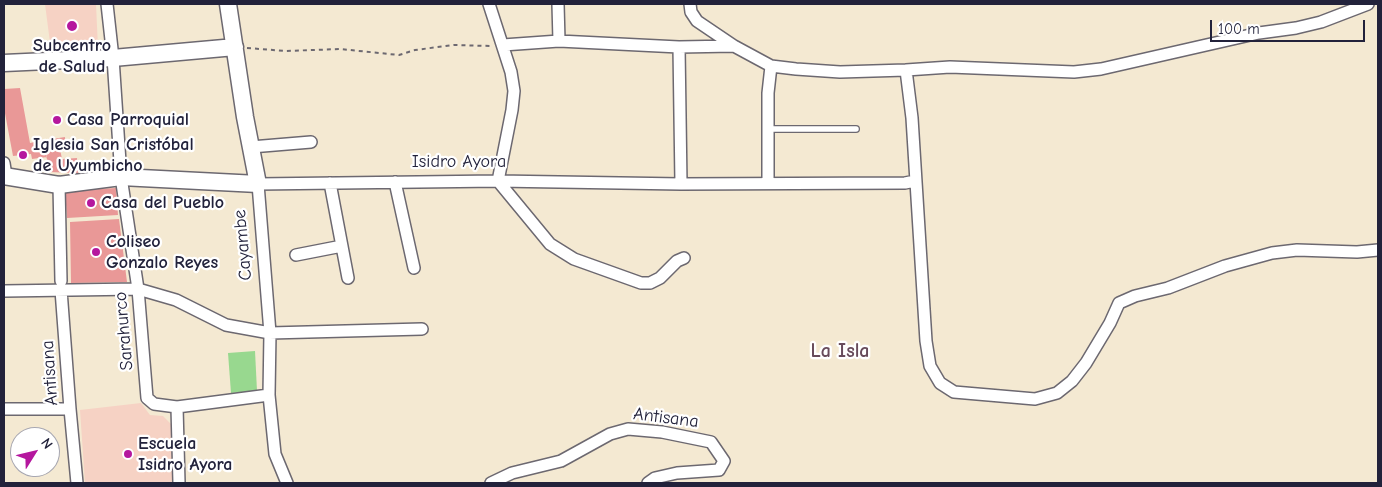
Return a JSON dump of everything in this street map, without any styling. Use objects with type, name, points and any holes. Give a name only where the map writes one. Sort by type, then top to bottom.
[{"type":"street","name":"Sarahurco","points":[[107,4],[113,58],[121,177],[138,289],[147,398],[154,404],[177,407]]},
{"type":"street","name":"Cayambe","points":[[228,4],[258,184],[270,334],[269,395],[275,454],[286,483]]},
{"type":"street","points":[[489,4],[511,72],[514,91],[498,181],[550,244],[574,259],[641,283],[650,283],[660,278],[677,261],[684,258]]},
{"type":"street","points":[[558,4],[558,41]]},
{"type":"street","points":[[690,4],[691,12],[697,21],[734,46],[771,66],[840,72],[950,67],[1074,72],[1101,69],[1259,33],[1296,28],[1321,22],[1368,4]]},
{"type":"street","points":[[503,46],[558,41],[679,47],[734,46]]},
{"type":"street","points":[[4,63],[113,58],[235,47]]},
{"type":"street","points":[[679,47],[681,184]]},
{"type":"street","points":[[768,184],[768,93],[771,66]]},
{"type":"street","points":[[906,70],[912,118],[926,341],[930,366],[940,383],[954,392],[1035,399],[1057,393],[1072,381],[1086,363],[1119,303],[1135,296],[1168,288],[1225,266],[1272,254],[1297,250],[1357,252],[1378,250]]},
{"type":"street","points":[[251,147],[311,142]]},
{"type":"street","name":"Isidro Ayora","points":[[4,172],[59,184],[121,177],[258,184],[498,181],[768,184],[905,183],[915,181]]},
{"type":"street","points":[[395,182],[414,268]]},
{"type":"street","points":[[330,183],[348,278]]},
{"type":"street","name":"Antisana","points":[[59,184],[61,286],[77,483]]},
{"type":"street","points":[[296,255],[342,246]]},
{"type":"street","points":[[4,291],[61,286],[138,289],[176,300],[226,325],[270,334],[422,330]]},
{"type":"street","points":[[179,483],[177,407],[269,395]]},
{"type":"street","points":[[4,410],[70,410]]},
{"type":"street","name":"Antisana","points":[[491,483],[512,473],[561,461],[610,434],[628,429],[662,432],[711,442],[724,461],[719,470],[677,473],[655,478],[648,483]]},
{"type":"lane","points":[[769,129],[856,129]]},
{"type":"path","points":[[235,47],[286,51],[340,49],[399,55],[415,50],[454,45],[503,46]]},
{"type":"shaded area","name":"Subcentro de Salud","points":[[45,4],[96,4],[98,48],[51,50]]},
{"type":"shaded area","name":"Escuela Isidro Ayora","points":[[141,403],[150,415],[163,416],[172,425],[174,483],[85,483],[80,410]]},
{"type":"green space","points":[[255,351],[257,391],[231,393],[228,353]]},
{"type":"building","points":[[20,88],[30,143],[35,142],[35,147],[40,147],[41,151],[40,141],[65,137],[65,149],[60,149],[62,159],[77,158],[78,173],[48,172],[47,157],[32,159],[31,154],[13,156],[4,108],[4,89]]},
{"type":"building","name":"Casa del Pueblo","points":[[116,188],[118,215],[67,218],[65,191]]},
{"type":"building","name":"Coliseo Gonzalo Reyes","points":[[119,219],[127,282],[71,283],[70,222]]},
{"type":"place","name":"Subcentro de Salud","points":[[72,26]]},
{"type":"place","name":"Casa Parroquial","points":[[57,120]]},
{"type":"place","name":"Iglesia San Cristóbal de Uyumbicho","points":[[23,155]]},
{"type":"place","name":"Casa del Pueblo","points":[[91,203]]},
{"type":"place","name":"Coliseo Gonzalo Reyes","points":[[96,252]]},
{"type":"place","name":"Escuela Isidro Ayora","points":[[128,454]]},
{"type":"district","name":"La Isla","points":[[840,351]]}]
